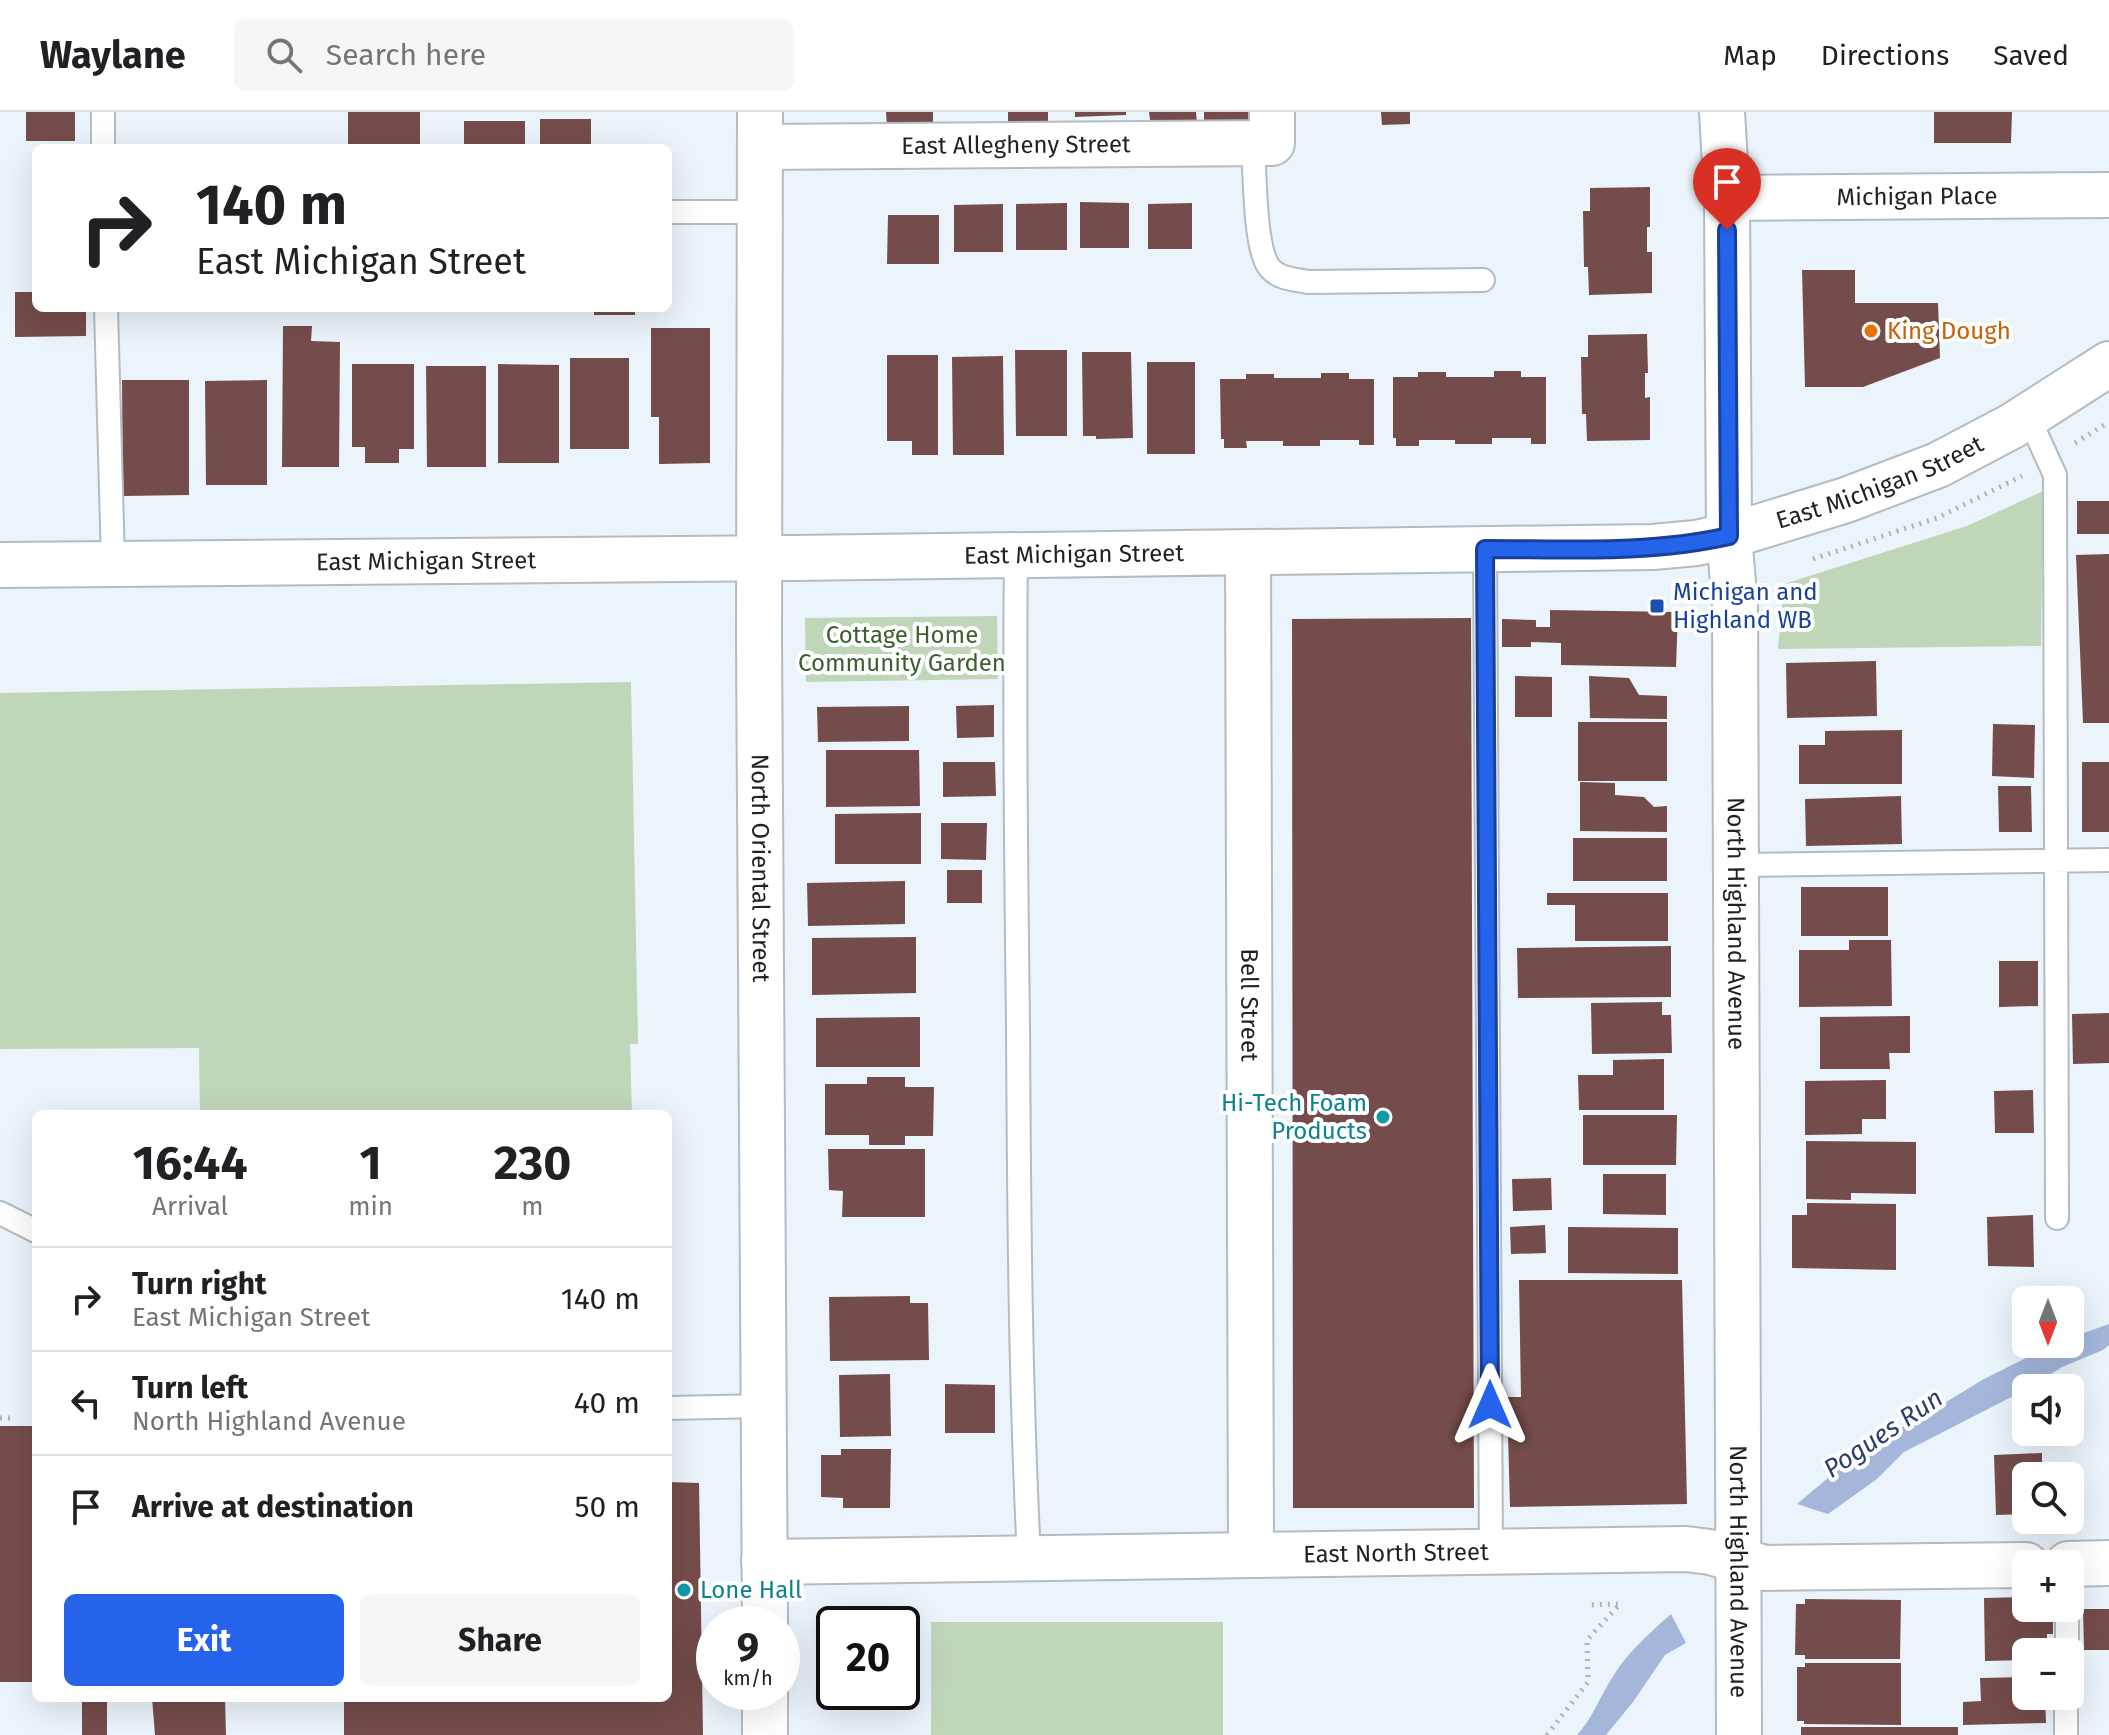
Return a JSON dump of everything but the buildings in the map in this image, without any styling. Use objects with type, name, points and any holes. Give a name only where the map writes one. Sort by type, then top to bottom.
[{"type":"street","name":"North Highland Avenue","points":[[1722,112],[1727,198],[1729,536],[1734,595],[1737,865],[1739,1735]]},
{"type":"street","name":"East Allegheny Street","points":[[760,130],[1266,133]]},
{"type":"street","name":"North Oriental Street","points":[[760,130],[765,1606]]},
{"type":"street","name":"Michigan Place","points":[[1727,198],[2109,195]]},
{"type":"street","name":"East Michigan Street","points":[[0,565],[1248,553],[1653,547],[1696,543],[1835,504],[1908,477],[1972,449],[2109,364]]},
{"type":"street","name":"Bell Street","points":[[1248,553],[1251,1554]]},
{"type":"street","name":"East North Street","points":[[764,1562],[1686,1549],[1710,1552],[1765,1568],[2012,1565]]},
{"type":"street","points":[[2084,1564],[2109,1563]]},
{"type":"street","points":[[765,1710],[765,1735]]},
{"type":"lane","points":[[103,112],[103,144]]},
{"type":"lane","points":[[1266,133],[1260,243],[1268,266],[1280,276],[1308,282],[1483,280]]},
{"type":"lane","points":[[672,212],[760,212]]},
{"type":"lane","points":[[106,312],[113,563]]},
{"type":"lane","points":[[2028,416],[2055,475],[2057,1218]]},
{"type":"lane","points":[[1485,549],[1491,1551]]},
{"type":"lane","points":[[1016,555],[1014,761],[1019,1265],[1029,1557]]},
{"type":"lane","points":[[1737,865],[2109,860]]},
{"type":"lane","points":[[0,1213],[32,1229]]},
{"type":"lane","points":[[672,1408],[765,1406]]},
{"type":"lane","points":[[2066,1710],[2066,1735]]},
{"type":"path","points":[[0,1418],[13,1418]]},
{"type":"path","points":[[1547,1735],[1588,1682],[1587,1640],[1620,1604],[1587,1605]]},
{"type":"green space","points":[[2043,491],[2041,646],[1778,649],[1784,584],[1967,526]]},
{"type":"green space","name":"Cottage Home Community Garden","points":[[997,616],[998,679],[806,682],[805,618]]},
{"type":"green space","points":[[631,682],[638,1044],[630,1044],[632,1110],[200,1110],[199,1048],[0,1049],[0,693]]},
{"type":"green space","points":[[931,1622],[1223,1622],[1223,1735],[931,1735]]},
{"type":"water","points":[[2109,1324],[2109,1345],[2084,1358],[2084,1333]]},
{"type":"water","points":[[2026,1358],[2084,1358],[2051,1374],[2012,1374],[2012,1397],[1904,1452],[1877,1479],[1828,1514],[1797,1504],[1866,1446]]},
{"type":"water","points":[[1671,1614],[1686,1643],[1665,1655],[1606,1735],[1577,1735],[1626,1659]]},
{"type":"place","name":"King Dough","points":[[1871,331]]},
{"type":"place","name":"Michigan and Highland WB","points":[[1657,606]]},
{"type":"place","name":"Hi-Tech Foam Products","points":[[1383,1117]]},
{"type":"place","name":"Lone Hall","points":[[684,1590]]},
{"type":"route","points":[[1490,1405],[1485,549],[1653,547],[1729,536],[1727,230]]},
{"type":"water label","name":"Pogues Run","points":[[1883,1433]]}]
